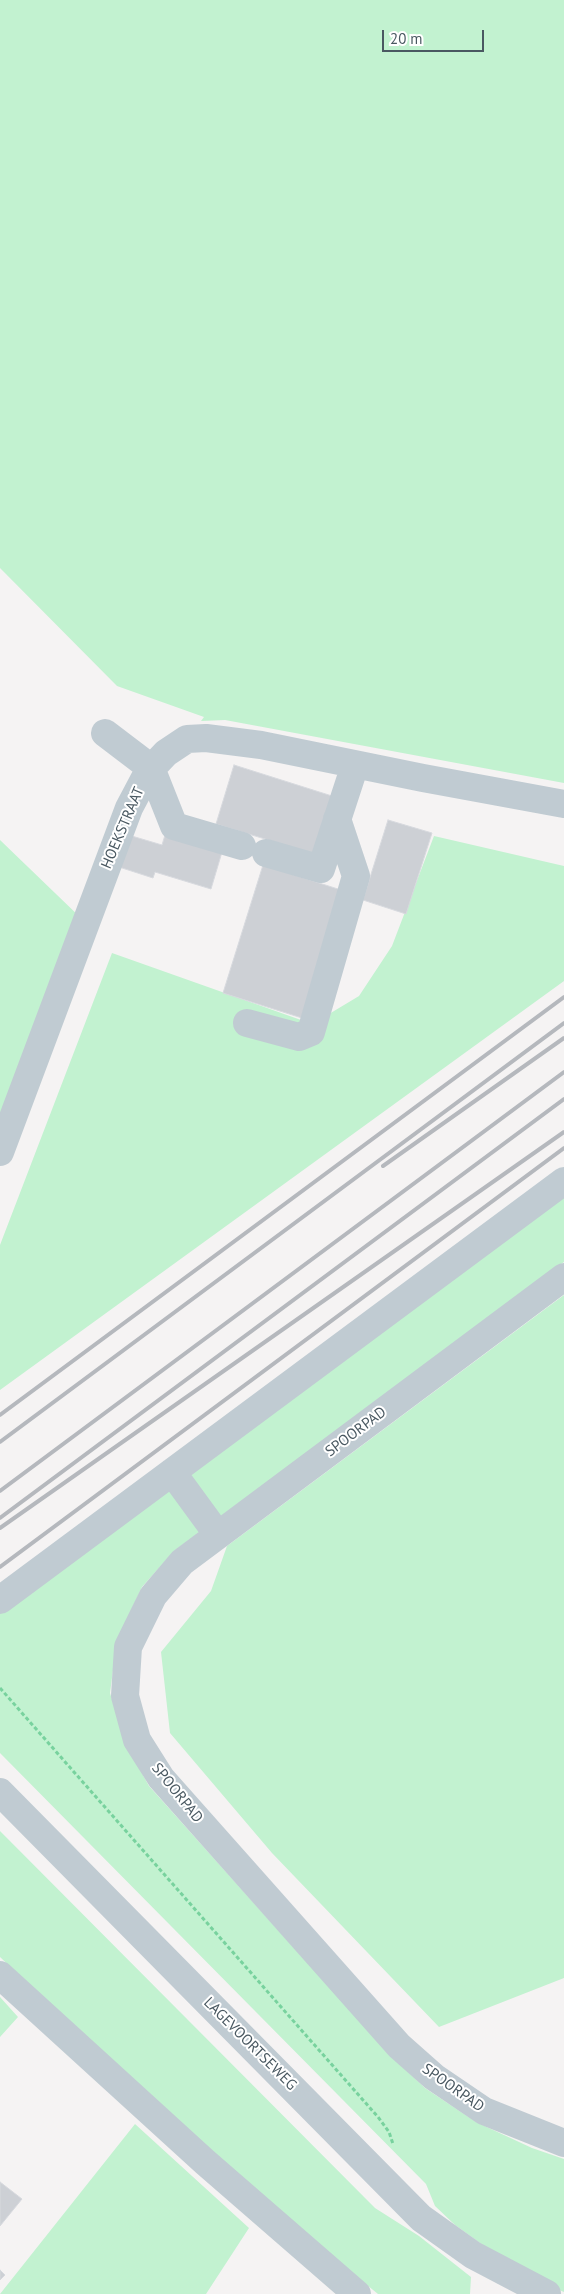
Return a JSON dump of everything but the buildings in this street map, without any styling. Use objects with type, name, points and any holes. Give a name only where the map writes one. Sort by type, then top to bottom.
[{"type":"street","points":[[105,733],[151,768],[174,826],[321,869],[355,764]]},
{"type":"street","name":"HOEKSTRAAT","points":[[0,1152],[129,808],[151,768],[166,753],[188,739],[206,738],[260,745],[564,804]]},
{"type":"street","points":[[247,1023],[299,1037],[311,1032],[356,876],[337,819]]},
{"type":"street","points":[[0,1600],[564,1181]]},
{"type":"street","name":"SPOORPAD","points":[[564,1277],[182,1562],[152,1596],[128,1647],[125,1696],[137,1740],[161,1778],[399,2046],[434,2076],[484,2110],[564,2143]]},
{"type":"street","points":[[172,1472],[218,1535]]},
{"type":"street","name":"LAGEVOORTSEWEG","points":[[0,1792],[421,2218],[473,2255],[504,2286],[547,2294]]},
{"type":"street","points":[[0,1974],[205,2162],[357,2294]]},
{"type":"path","points":[[0,1688],[378,2117],[394,2142],[387,2157],[375,2170]]},
{"type":"green space","points":[[0,0],[564,0],[564,783],[225,720],[201,721],[204,717],[117,686],[0,568]]},
{"type":"green space","points":[[434,836],[564,866],[564,981],[0,1390],[0,1245],[112,953],[301,1020],[329,1014],[359,996],[392,946]]},
{"type":"green space","points":[[0,840],[83,920],[0,1145]]},
{"type":"green space","points":[[564,1190],[564,1262],[174,1551],[142,1587],[117,1640],[110,1693],[125,1743],[149,1786],[389,2054],[425,2088],[476,2122],[532,2148],[564,2159],[564,2292],[538,2281],[480,2243],[455,2225],[435,2206],[426,2184],[0,1753],[0,1609]]},
{"type":"green space","points":[[564,1295],[564,1978],[439,2027],[272,1853],[170,1733],[161,1652],[211,1591],[227,1546]]},
{"type":"green space","points":[[0,1831],[375,2208],[419,2236],[471,2277],[470,2294],[378,2294],[210,2157],[0,1957]]},
{"type":"green space","points":[[0,1997],[18,2017],[0,2037]]},
{"type":"green space","points":[[135,2124],[249,2228],[206,2294],[0,2294]]},
{"type":"railway","points":[[0,1415],[564,997]]},
{"type":"railway","points":[[0,1442],[564,1023]]},
{"type":"railway","points":[[383,1166],[564,1038]]},
{"type":"railway","points":[[0,1491],[564,1072]]},
{"type":"railway","points":[[0,1518],[564,1099]]},
{"type":"railway","points":[[0,1528],[564,1132]]},
{"type":"railway","points":[[0,1567],[564,1148]]}]
